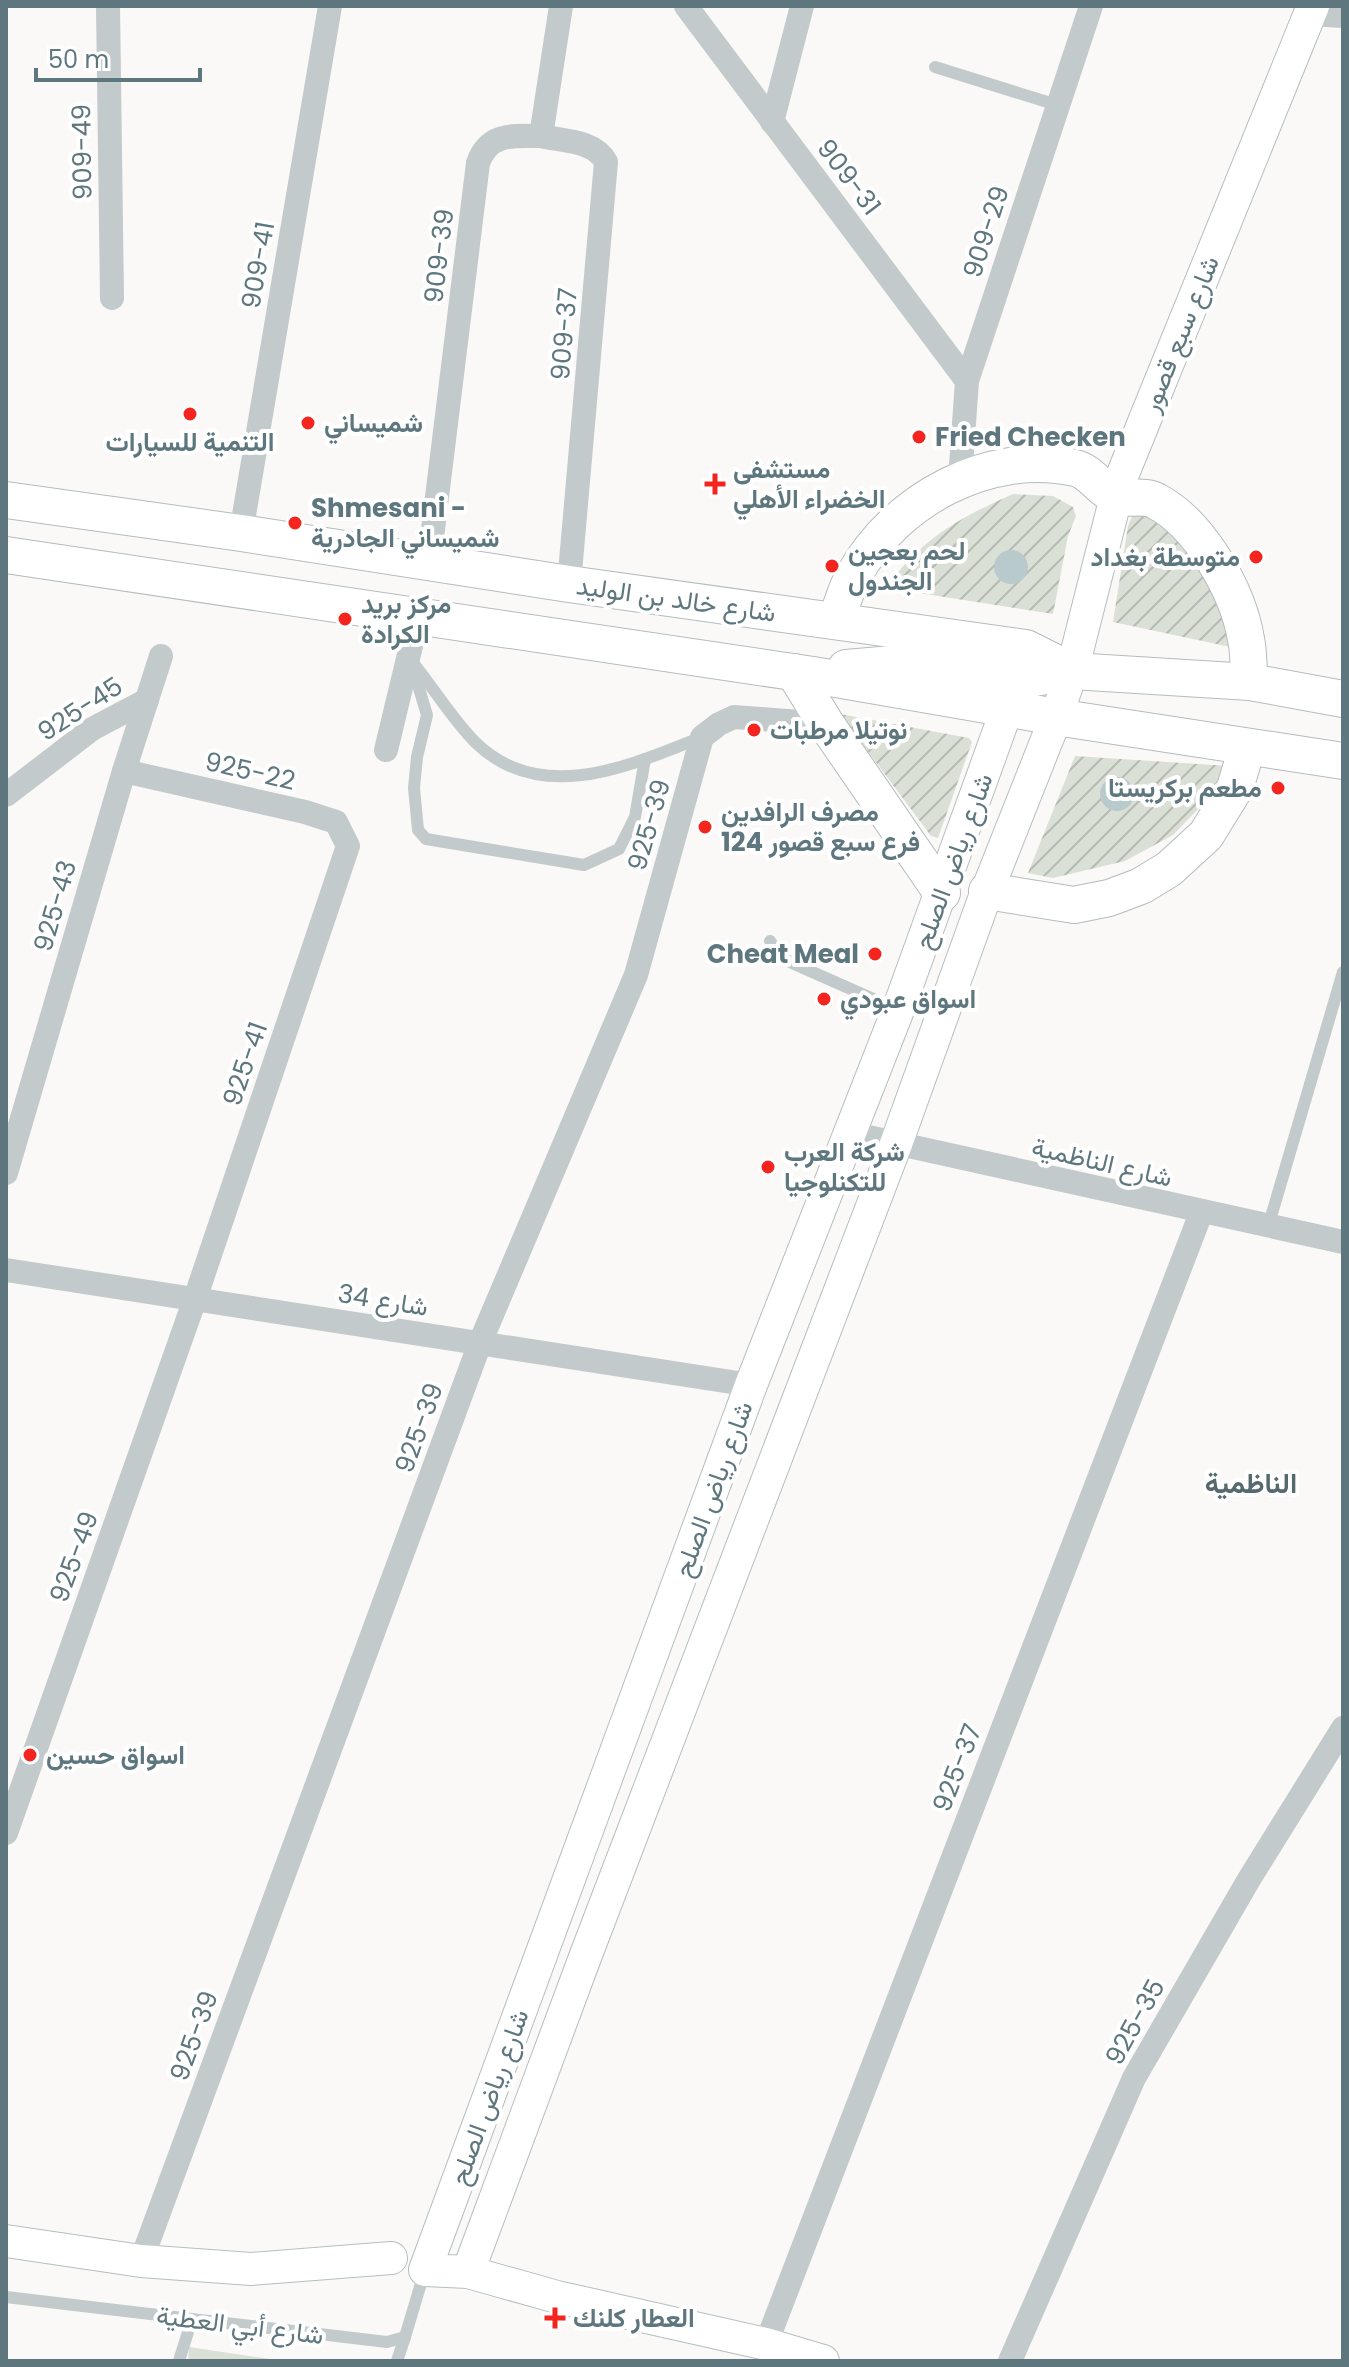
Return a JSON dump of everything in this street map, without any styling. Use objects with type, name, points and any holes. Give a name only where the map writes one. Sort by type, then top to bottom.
[{"type":"main road","points":[[836,620],[854,575],[882,535],[917,503],[960,480],[998,469],[1038,464],[1078,468],[1115,496],[1154,499],[1188,526],[1215,560],[1235,598],[1246,639],[1250,682]]},
{"type":"main road","name":"شارع خالد بن الوليد","points":[[6,500],[569,584],[836,620],[979,657]]},
{"type":"main road","name":"شارع خالد بن الوليد","points":[[6,555],[803,673],[1007,709],[1064,693],[1247,748],[1343,761]]},
{"type":"main road","points":[[942,893],[826,724],[803,673],[859,665],[979,657],[1032,680],[1050,673],[1064,693],[1124,686],[1213,691],[1250,682],[1343,699]]},
{"type":"main road","points":[[987,891],[1074,905],[1109,898],[1141,886],[1169,869],[1206,835],[1235,788],[1247,748]]},
{"type":"street","name":"909-49","points":[[108,6],[112,298]]},
{"type":"street","name":"909-41","points":[[241,533],[330,6]]},
{"type":"street","points":[[541,136],[561,6]]},
{"type":"street","name":"909-31","points":[[686,6],[967,381]]},
{"type":"street","points":[[772,122],[802,6]]},
{"type":"street","name":"909-29","points":[[960,480],[967,381],[1091,6]]},
{"type":"street","points":[[1311,10],[1343,16]]},
{"type":"street","name":"شارع سبع قصور","points":[[1064,693],[1115,496],[1311,10]]},
{"type":"street","name":"909-39","points":[[429,562],[478,163],[485,149],[500,137],[541,136]]},
{"type":"street","name":"909-37","points":[[541,136],[588,146],[602,155],[606,162],[569,584]]},
{"type":"street","points":[[386,750],[418,617]]},
{"type":"street","name":"925-43","points":[[6,1173],[124,771],[161,656]]},
{"type":"street","name":"شارع رياض الصلح","points":[[468,2272],[1064,693]]},
{"type":"street","name":"925-45","points":[[6,795],[92,729],[147,700]]},
{"type":"street","name":"شارع رياض الصلح","points":[[425,2270],[751,1385],[898,1010],[1007,709]]},
{"type":"street","points":[[702,737],[734,717],[826,724]]},
{"type":"street","name":"925-39","points":[[141,2261],[480,1343],[636,975],[702,737]]},
{"type":"street","name":"925-22","points":[[124,771],[305,812],[336,822],[348,846]]},
{"type":"street","name":"925-41","points":[[195,1299],[348,846]]},
{"type":"street","name":"شارع الناظمية","points":[[850,1133],[1343,1242]]},
{"type":"street","name":"925-37","points":[[774,2351],[1201,1213]]},
{"type":"street","name":"شارع 34","points":[[6,1270],[751,1385]]},
{"type":"street","name":"925-49","points":[[6,1833],[195,1299]]},
{"type":"street","name":"925-35","points":[[1010,2361],[1134,2078],[1248,1881],[1343,1728]]},
{"type":"street","points":[[543,1949],[562,1963],[572,1965],[584,1960]]},
{"type":"street","name":"شارع أبي العطية","points":[[6,2241],[141,2261],[251,2269],[391,2258]]},
{"type":"street","points":[[425,2270],[468,2272],[557,2297],[823,2361]]},
{"type":"lane","points":[[935,67],[1057,105]]},
{"type":"lane","points":[[410,658],[476,743],[510,766],[545,776],[590,776],[702,737]]},
{"type":"lane","points":[[410,658],[427,715],[417,757],[414,788],[418,830],[426,839],[584,865],[619,849],[635,817],[645,759]]},
{"type":"lane","points":[[770,941],[782,957],[792,963],[898,1010]]},
{"type":"lane","points":[[1268,1227],[1343,972]]},
{"type":"lane","points":[[397,2361],[425,2270]]},
{"type":"lane","name":"شارع أبي العطية","points":[[6,2297],[387,2342],[405,2337]]},
{"type":"lane","points":[[179,2361],[192,2319]]},
{"type":"shaded area","points":[[1013,494],[1053,496],[1073,507],[1076,516],[1068,536],[1053,614],[887,588],[913,556],[943,531]]},
{"type":"shaded area","points":[[1135,509],[1156,520],[1188,550],[1212,587],[1240,649],[1113,622],[1128,526]]},
{"type":"shaded area","points":[[1011,550],[1023,555],[1028,567],[1023,579],[1011,584],[999,579],[994,567],[999,555]]},
{"type":"shaded area","points":[[840,714],[969,738],[972,742],[938,838],[931,836]]},
{"type":"shaded area","points":[[1075,756],[1229,766],[1206,801],[1173,835],[1125,861],[1053,878],[1028,873]]},
{"type":"shaded area","points":[[1117,777],[1129,782],[1134,794],[1129,806],[1117,811],[1105,806],[1100,794],[1105,782]]},
{"type":"shaded area","points":[[189,2347],[277,2360],[188,2361]]},
{"type":"place","name":"التنمية للسيارات","points":[[190,414]]},
{"type":"place","name":"شميساني","points":[[308,423]]},
{"type":"place","name":"Fried Checken","points":[[919,437]]},
{"type":"place","name":"مستشفى الخضراء الأهلي","points":[[715,484]]},
{"type":"place","name":"Shmesani - شميساني الجادرية","points":[[295,523]]},
{"type":"place","name":"متوسطة بغداد","points":[[1256,557]]},
{"type":"place","name":"لحم بعجين الجندول","points":[[832,566]]},
{"type":"place","name":"مركز بريد الكرادة","points":[[345,619]]},
{"type":"place","name":"نوتيلا مرطبات","points":[[754,730]]},
{"type":"place","name":"مطعم بركريستا","points":[[1278,788]]},
{"type":"place","name":"مصرف الرافدين فرع سبع قصور 124","points":[[705,827]]},
{"type":"place","name":"Cheat Meal","points":[[875,954]]},
{"type":"place","name":"اسواق عبودي","points":[[824,999]]},
{"type":"place","name":"شركة العرب للتكنلوجيا","points":[[768,1167]]},
{"type":"place","name":"اسواق حسين","points":[[30,1755]]},
{"type":"place","name":"العطار كلنك","points":[[555,2318]]},
{"type":"district","name":"الناظمية","points":[[1251,1483]]}]
